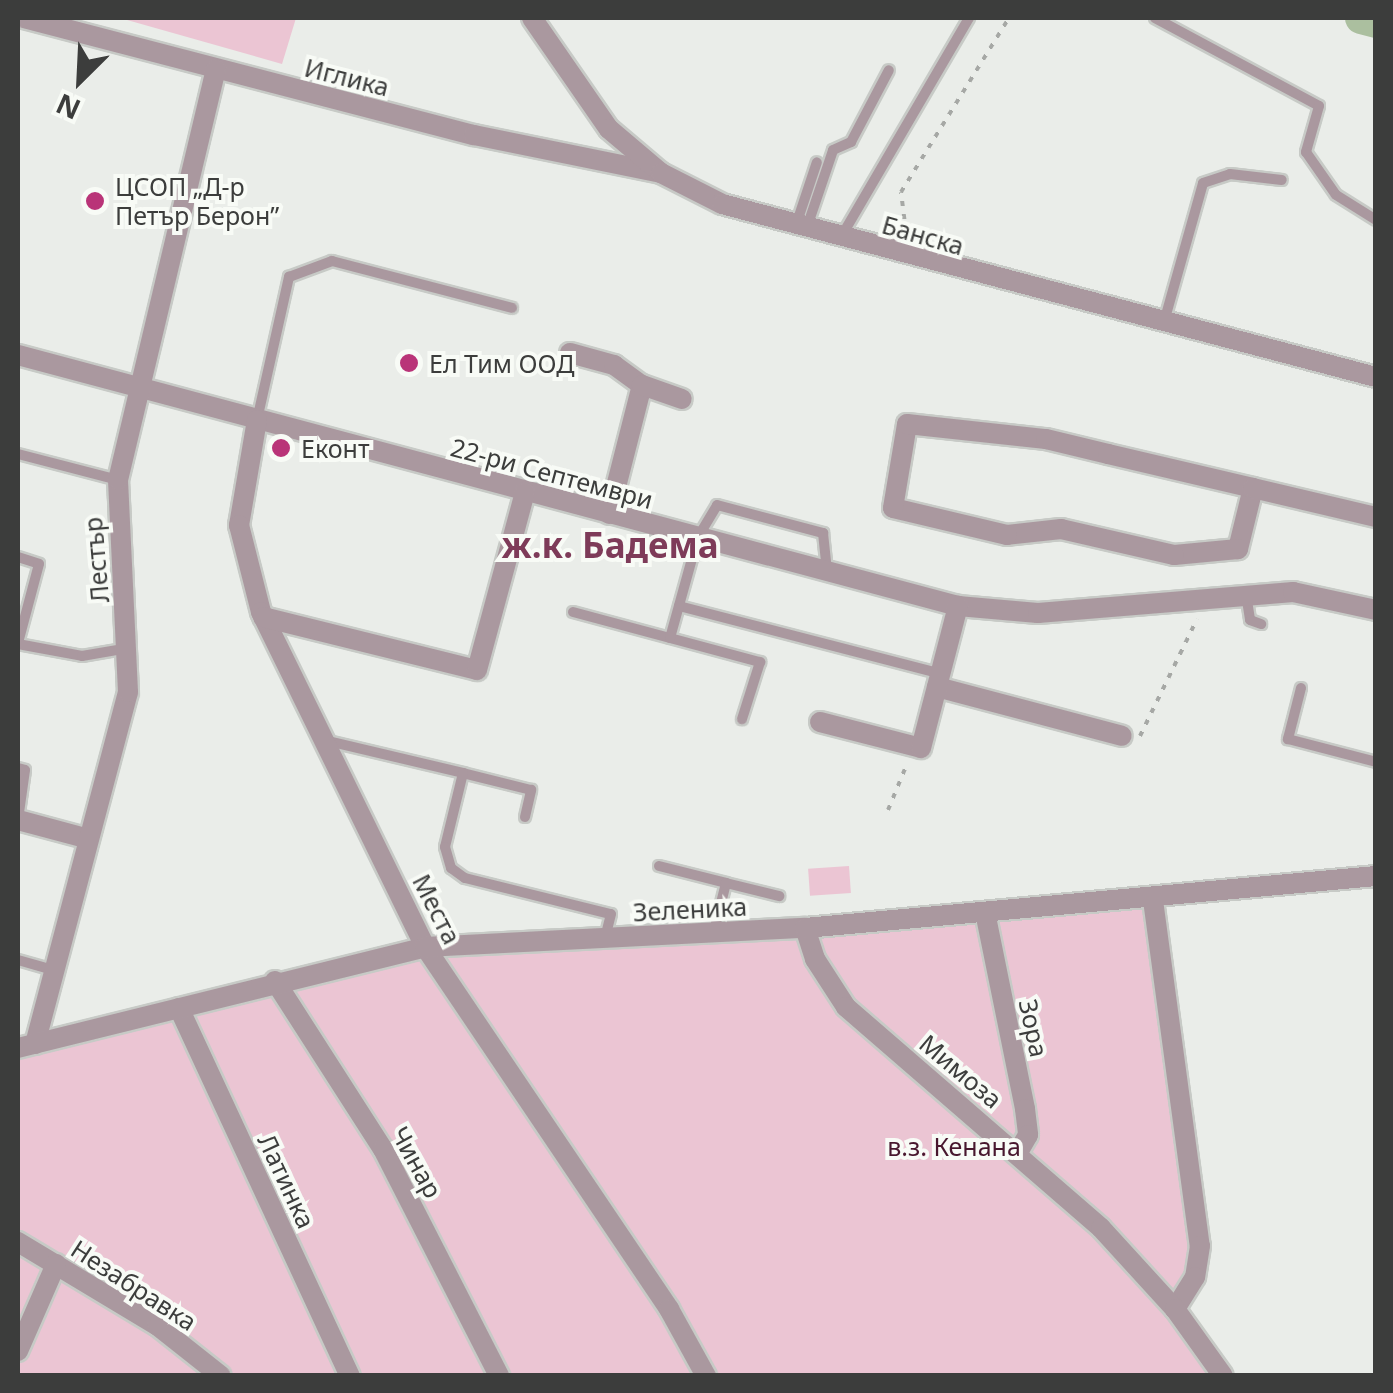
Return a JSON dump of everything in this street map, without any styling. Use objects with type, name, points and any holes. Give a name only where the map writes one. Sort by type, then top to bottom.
[{"type":"street","name":"Иглика","points":[[24,18],[52,22],[216,70],[474,135],[661,173]]},
{"type":"street","name":"Банска","points":[[532,18],[592,109],[661,173],[722,204],[908,256],[1375,373]]},
{"type":"street","name":"Лестър","points":[[26,1046],[53,970],[128,692],[130,648],[118,480],[216,70]]},
{"type":"street","points":[[570,353],[614,365],[642,386],[682,399]]},
{"type":"street","name":"22-ри Септември","points":[[18,355],[958,606],[1038,613],[1246,592],[1294,592],[1376,610]]},
{"type":"street","points":[[609,514],[642,386]]},
{"type":"street","name":"Места","points":[[257,420],[239,525],[248,581],[264,617],[328,741],[425,947],[669,1309],[706,1376]]},
{"type":"street","points":[[1253,488],[1238,550],[1174,555],[1062,529],[1007,535],[893,508],[907,424],[1046,438],[1376,517]]},
{"type":"street","points":[[264,617],[477,670],[525,492]]},
{"type":"street","points":[[820,722],[921,748],[958,606]]},
{"type":"street","points":[[939,680],[1122,736]]},
{"type":"street","points":[[18,820],[88,840]]},
{"type":"street","name":"Зеленика","points":[[26,1046],[274,981],[425,947],[804,928],[1153,900],[1376,876]]},
{"type":"street","points":[[1153,900],[1200,1246],[1194,1277],[1174,1309]]},
{"type":"street","name":"Зора","points":[[985,912],[1026,1109],[1028,1135],[1018,1152]]},
{"type":"street","name":"Мимоза","points":[[804,928],[815,960],[846,1008],[1018,1152],[1101,1228],[1174,1309],[1222,1376]]},
{"type":"street","name":"Чинар","points":[[274,981],[383,1149],[499,1376]]},
{"type":"street","name":"Латинка","points":[[179,1008],[350,1376]]},
{"type":"street","name":"Незабравка","points":[[18,1242],[158,1326],[221,1376]]},
{"type":"street","points":[[18,1351],[56,1264]]},
{"type":"lane","points":[[840,238],[969,18]]},
{"type":"lane","points":[[1155,18],[1319,106],[1306,152],[1336,195],[1376,220]]},
{"type":"lane","points":[[801,226],[822,164],[833,150],[851,142],[889,70]]},
{"type":"lane","points":[[1164,322],[1204,183],[1230,174],[1282,180]]},
{"type":"lane","points":[[257,420],[289,277],[332,261],[512,308]]},
{"type":"lane","points":[[18,454],[118,480]]},
{"type":"lane","points":[[670,638],[698,537],[717,505],[823,533],[827,573]]},
{"type":"lane","points":[[18,558],[39,564],[18,644],[82,656],[130,648]]},
{"type":"lane","points":[[1246,592],[1250,620],[1261,624]]},
{"type":"lane","points":[[679,606],[939,680]]},
{"type":"lane","points":[[573,612],[760,662],[742,719]]},
{"type":"lane","points":[[1301,688],[1288,739],[1376,762]]},
{"type":"lane","points":[[328,741],[532,790],[524,817]]},
{"type":"lane","points":[[18,768],[25,770],[18,820]]},
{"type":"lane","points":[[463,774],[445,847],[450,868],[465,878],[611,914],[605,939]]},
{"type":"lane","points":[[659,866],[779,896]]},
{"type":"lane","points":[[714,932],[726,883]]},
{"type":"lane","points":[[18,960],[53,970]]},
{"type":"path","points":[[908,256],[901,192],[1009,18]]},
{"type":"path","points":[[1122,736],[1138,740],[1192,630]]},
{"type":"path","points":[[888,810],[911,754],[921,748]]},
{"type":"green space","points":[[120,18],[296,18],[282,64]]},
{"type":"green space","points":[[849,866],[851,893],[810,896],[808,869]]},
{"type":"green space","name":"в.з. Кенана","points":[[1153,900],[1207,1253],[1175,1323],[1215,1375],[18,1375],[18,1046],[425,947]]},
{"type":"waterway","points":[[1361,18],[1376,22]]},
{"type":"place","name":"ЦСОП „Д-р Петър Берон”","points":[[95,201]]},
{"type":"place","name":"Ел Тим ООД","points":[[409,363]]},
{"type":"place","name":"Еконт","points":[[281,448]]},
{"type":"district","name":"ж.к. Бадема","points":[[610,545]]}]
